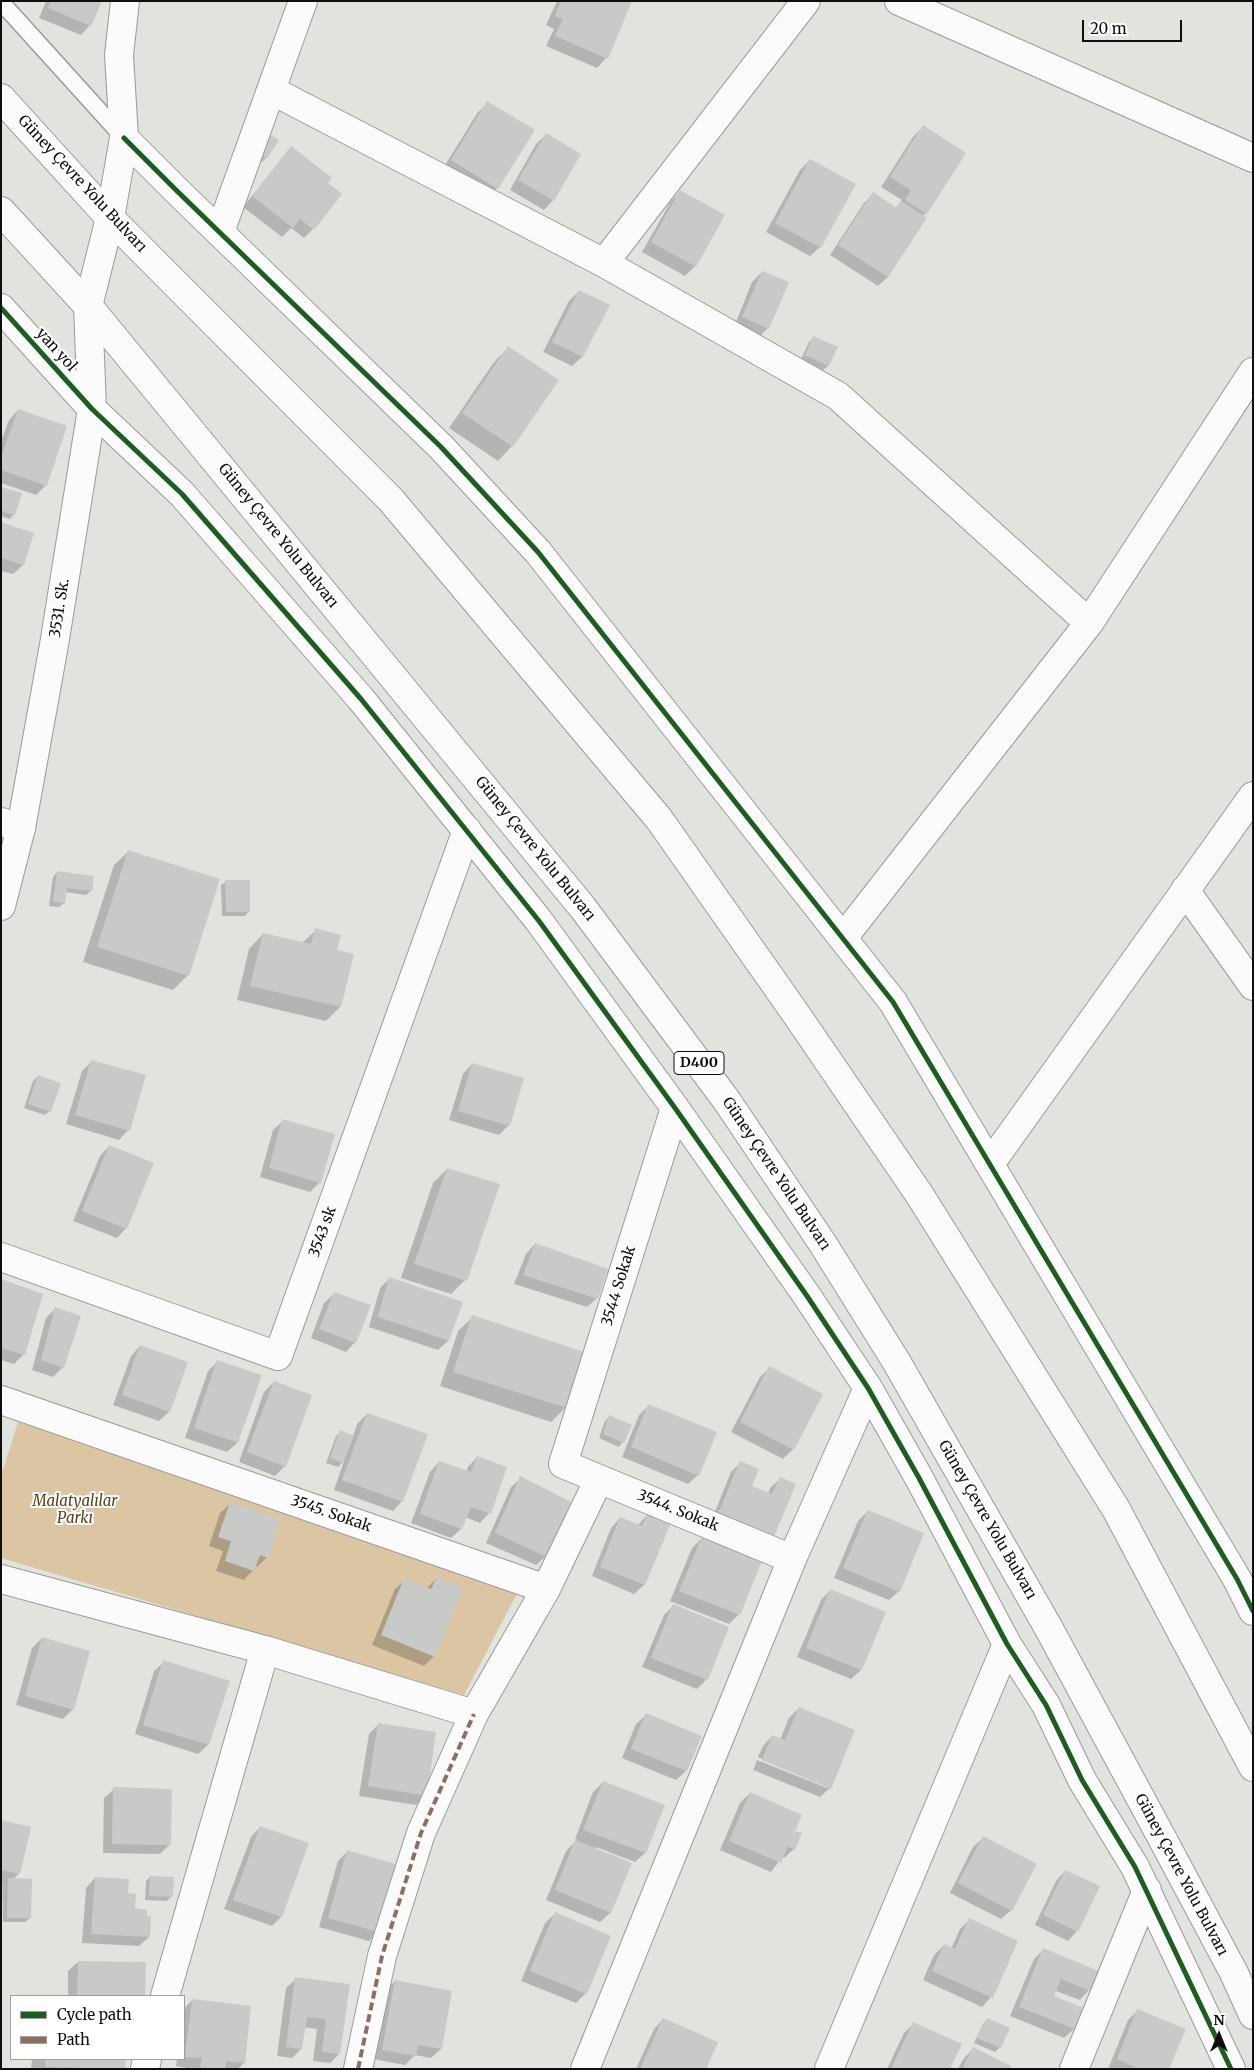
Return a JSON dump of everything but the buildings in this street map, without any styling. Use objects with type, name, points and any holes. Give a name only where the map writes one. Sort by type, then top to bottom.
[{"type":"main road","name":"3531. Sk.","points":[[1,906],[11,825],[54,645],[92,409],[88,306],[110,218],[124,138],[119,55],[125,1]]},
{"type":"main road","points":[[220,232],[303,1]]},
{"type":"main road","points":[[604,262],[806,1]]},
{"type":"main road","points":[[899,1],[1253,158]]},
{"type":"main road","points":[[271,90],[604,262],[838,396],[1089,623]]},
{"type":"main road","name":"Güney Çevre Yolu Bulvarı","points":[[1,98],[110,218],[391,500],[659,819],[796,1014],[929,1211],[1116,1509],[1253,1766]]},
{"type":"main road","points":[[124,138],[441,447],[538,552],[893,1002],[1237,1579],[1253,1611]]},
{"type":"main road","name":"Güney Çevre Yolu Bulvarı","points":[[1,211],[88,306],[584,908],[732,1109],[823,1244],[896,1361],[1048,1627],[1234,1973],[1253,2015]]},
{"type":"main road","name":"yan yol","points":[[1,308],[92,409],[182,494],[361,699],[539,921],[675,1108],[807,1296],[868,1388],[919,1478],[1007,1644],[1046,1705],[1082,1780],[1147,1890],[1231,2069]]},
{"type":"main road","points":[[843,938],[1089,623],[1253,372]]},
{"type":"main road","points":[[990,1164],[1253,796]]},
{"type":"main road","name":"3543 sk","points":[[1,1257],[278,1356],[466,830]]},
{"type":"main road","points":[[1186,890],[1253,986]]},
{"type":"main road","name":"3544 Sokak","points":[[563,1464],[675,1108]]},
{"type":"main road","points":[[585,2069],[792,1559],[868,1388]]},
{"type":"main road","name":"3545. Sokak","points":[[1,1400],[546,1589]]},
{"type":"main road","name":"3544. Sokak","points":[[563,1464],[792,1559]]},
{"type":"main road","points":[[358,2069],[382,1956],[421,1833],[474,1714],[546,1589],[600,1479]]},
{"type":"main road","points":[[1,1579],[265,1650],[474,1714]]},
{"type":"main road","points":[[829,2069],[1007,1644]]},
{"type":"main road","points":[[165,1995],[265,1650]]},
{"type":"main road","points":[[1074,2069],[1147,1890]]},
{"type":"lane","points":[[1,2],[124,138]]},
{"type":"green space","name":"Malatyalılar Parkı","points":[[18,1422],[521,1586],[464,1695],[1,1558],[1,1470],[3,1470]]},
{"type":"marked path","points":[[358,2069],[382,1956],[421,1833],[474,1714]]},
{"type":"cycle path","points":[[124,138],[441,447],[538,552],[893,1002],[1237,1579],[1253,1611]]},
{"type":"cycle path","points":[[1,308],[92,409],[182,494],[361,699],[539,921],[675,1108],[807,1296],[868,1388],[919,1478],[1007,1644],[1046,1705],[1082,1780],[1135,1867],[1231,2069]]}]
